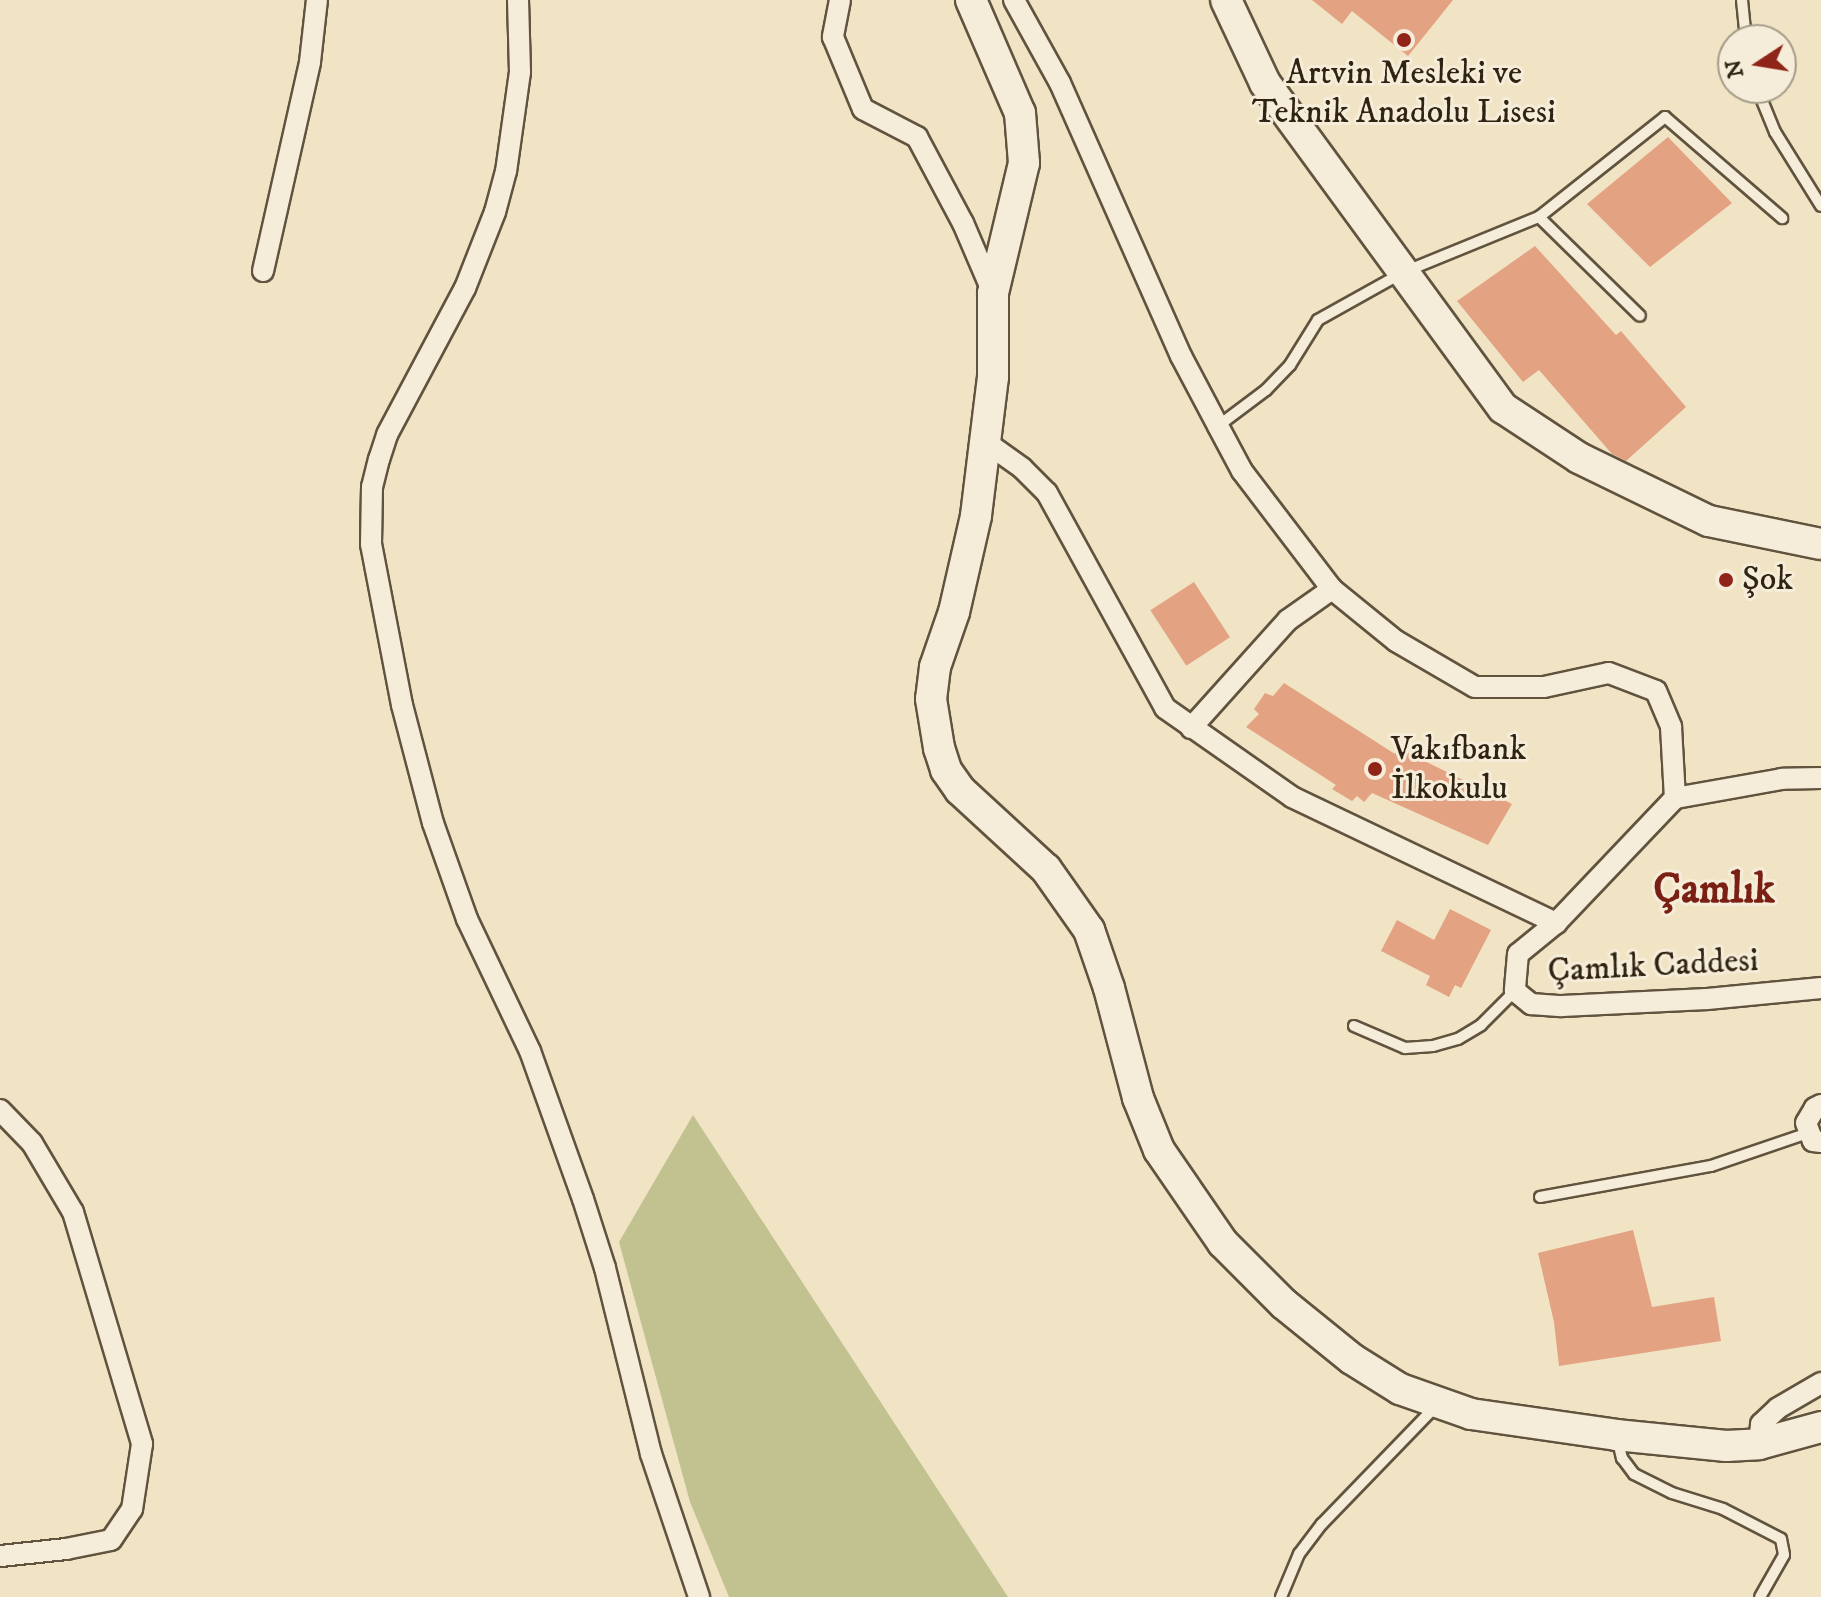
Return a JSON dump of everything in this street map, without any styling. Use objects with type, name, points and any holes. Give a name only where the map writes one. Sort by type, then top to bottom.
[{"type":"street","points":[[263,271],[310,62],[317,0]]},
{"type":"street","points":[[518,0],[520,72],[506,171],[487,235],[465,288],[387,435],[372,487],[371,544],[402,705],[433,823],[467,919],[530,1051],[583,1199],[605,1268],[651,1454],[699,1597]]},
{"type":"street","points":[[840,0],[833,37],[863,109],[917,137],[963,223],[993,293]]},
{"type":"street","points":[[971,0],[1009,83],[1023,135],[1019,190],[993,293],[993,377],[987,443],[973,530],[933,688],[939,748],[946,770],[975,806],[1046,869],[1089,930],[1109,988],[1138,1098],[1159,1150],[1223,1243],[1284,1304],[1352,1359],[1400,1389],[1438,1405],[1471,1414],[1616,1435],[1726,1446],[1759,1444],[1821,1427]]},
{"type":"street","points":[[1014,0],[1060,83],[1181,356],[1242,471],[1332,589],[1396,641],[1475,687],[1544,687],[1609,673],[1656,691],[1671,727],[1675,798],[1782,779],[1821,778]]},
{"type":"street","points":[[1226,0],[1249,55],[1265,83],[1503,408],[1579,458],[1709,521],[1821,544]]},
{"type":"street","points":[[987,443],[1022,468],[1047,493],[1165,708],[1292,797],[1556,923]]},
{"type":"street","points":[[1191,728],[1288,620],[1332,589]]},
{"type":"street","name":"Çamlık Caddesi","points":[[1675,798],[1556,923],[1518,954],[1515,991],[1531,1004],[1562,1006],[1707,999],[1821,988]]},
{"type":"street","points":[[1814,1137],[1806,1123],[1815,1108],[1821,1105]]},
{"type":"street","points":[[0,1110],[32,1143],[73,1212],[142,1444],[132,1509],[111,1540],[66,1549],[0,1556]]},
{"type":"street","points":[[1759,1444],[1761,1424],[1778,1408],[1821,1383]]},
{"type":"lane","points":[[1742,0],[1744,24]]},
{"type":"lane","points":[[1764,104],[1775,132],[1821,206]]},
{"type":"lane","points":[[1218,426],[1266,390],[1290,365],[1318,320],[1404,272],[1539,217],[1665,117],[1782,218]]},
{"type":"lane","points":[[1539,217],[1640,316]]},
{"type":"lane","points":[[1354,1026],[1405,1048],[1433,1046],[1458,1039],[1481,1025],[1515,991]]},
{"type":"lane","points":[[1540,1197],[1711,1166],[1814,1137]]},
{"type":"lane","points":[[1281,1597],[1291,1571],[1310,1538],[1438,1405]]},
{"type":"lane","points":[[1616,1435],[1622,1458],[1634,1474],[1672,1493],[1723,1509],[1781,1539],[1784,1555],[1760,1597]]},
{"type":"green space","points":[[693,1115],[1008,1597],[729,1597],[690,1502],[619,1242]]},
{"type":"building","name":"Artvin Mesleki ve Teknik Anadolu Lisesi","points":[[1312,0],[1453,0],[1408,56],[1352,11],[1342,24]]},
{"type":"building","points":[[1668,137],[1732,203],[1650,267],[1587,204]]},
{"type":"building","points":[[1535,246],[1616,335],[1621,331],[1686,407],[1626,461],[1612,454],[1539,370],[1523,382],[1457,301]]},
{"type":"building","points":[[1194,582],[1230,637],[1186,666],[1150,610]]},
{"type":"building","name":"Vakıfbank İlkokulu","points":[[1284,683],[1395,754],[1398,748],[1512,804],[1488,845],[1372,793],[1364,802],[1357,796],[1352,801],[1332,789],[1336,785],[1246,727],[1259,714],[1254,709],[1265,693],[1273,696]]},
{"type":"building","points":[[1450,909],[1491,930],[1461,988],[1455,985],[1449,997],[1426,985],[1430,976],[1381,951],[1397,920],[1434,940]]},
{"type":"building","points":[[1633,1230],[1652,1307],[1714,1297],[1721,1341],[1559,1366],[1554,1322],[1538,1253]]},
{"type":"place","name":"Artvin Mesleki ve Teknik Anadolu Lisesi","points":[[1404,40]]},
{"type":"place","name":"Şok","points":[[1726,580]]},
{"type":"place","name":"Vakıfbank İlkokulu","points":[[1375,769]]},
{"type":"district","name":"Çamlık","points":[[1714,890]]}]
